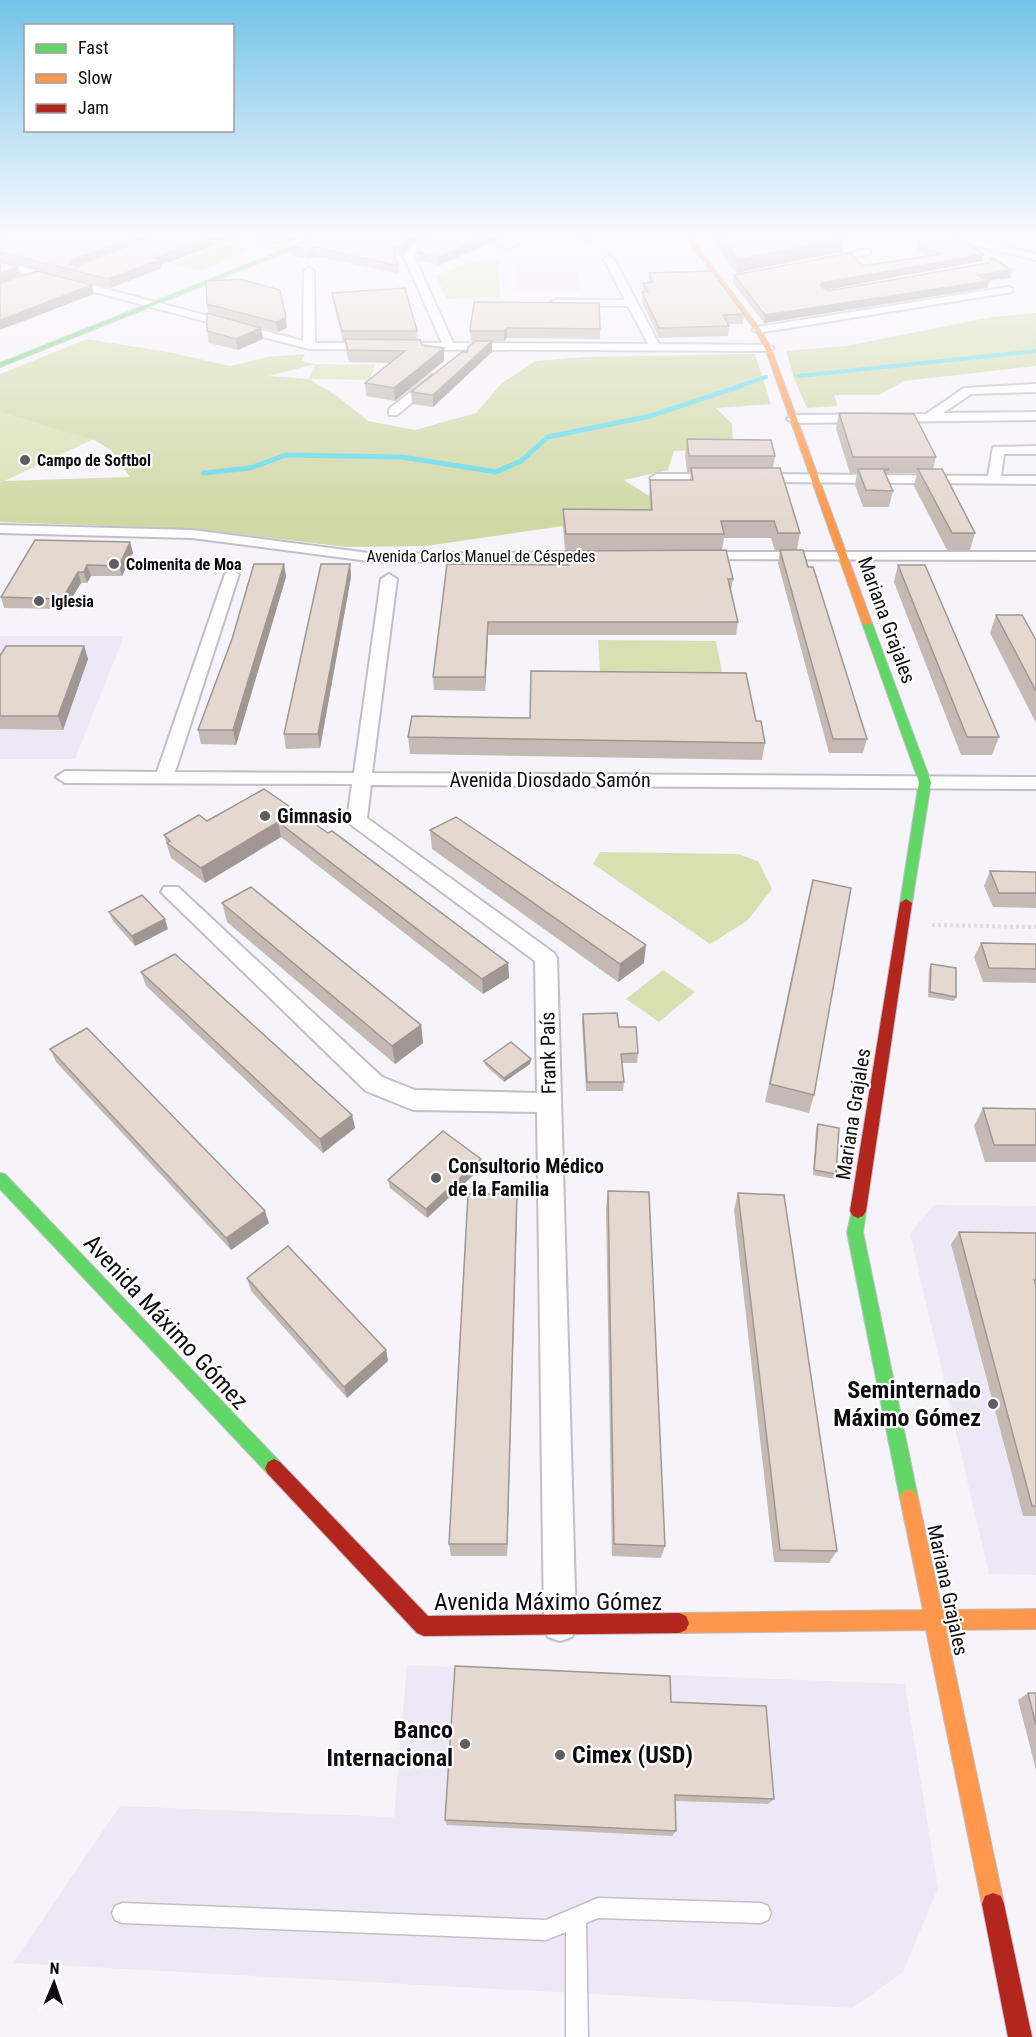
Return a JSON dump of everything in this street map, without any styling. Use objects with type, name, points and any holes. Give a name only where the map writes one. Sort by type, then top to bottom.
[{"type":"street","points":[[0,356],[69,331]]},
{"type":"street","points":[[0,365],[80,331]]},
{"type":"street","points":[[252,331],[309,346],[768,348]]},
{"type":"street","points":[[309,331],[309,346]]},
{"type":"street","points":[[442,331],[449,346]]},
{"type":"street","points":[[646,331],[655,347]]},
{"type":"street","name":"Mariana Grajales","points":[[759,331],[768,348],[925,782],[855,1232],[1020,2037]]},
{"type":"street","points":[[393,412],[473,346]]},
{"type":"street","points":[[928,418],[968,391],[1036,388]]},
{"type":"street","points":[[793,419],[1036,416]]},
{"type":"street","points":[[994,480],[998,450],[1036,450]]},
{"type":"street","points":[[657,478],[1036,480]]},
{"type":"street","name":"Avenida Carlos Manuel de Céspedes","points":[[2,533],[192,534],[376,558],[615,556]]},
{"type":"street","points":[[675,556],[1036,556]]},
{"type":"street","points":[[164,777],[232,574]]},
{"type":"street","name":"Frank País","points":[[389,579],[357,820],[546,958],[560,1625]]},
{"type":"street","name":"Avenida Diosdado Samón","points":[[65,777],[1036,783]]},
{"type":"street","points":[[171,892],[374,1084],[413,1100],[549,1103]]},
{"type":"street","name":"Avenida Máximo Gómez","points":[[0,1179],[424,1626],[1036,1619]]},
{"type":"lane","points":[[122,1913],[546,1930],[598,1908],[760,1913]]},
{"type":"lane","points":[[576,1919],[577,2037]]},
{"type":"path","points":[[902,925],[1036,927]]},
{"type":"shaded area","points":[[0,636],[124,636],[75,759],[0,759]]},
{"type":"shaded area","name":"Seminternado Máximo Gómez","points":[[934,1205],[1036,1206],[1036,1575],[989,1574],[910,1234]]},
{"type":"shaded area","points":[[407,1665],[905,1684],[938,1888],[903,1972],[852,2008],[13,1963],[120,1806],[394,1817]]},
{"type":"green space","points":[[921,331],[1036,331],[1036,366],[904,381],[879,395],[834,395],[838,406],[807,408],[795,381],[786,351],[846,346]]},
{"type":"green space","points":[[87,339],[173,353],[230,366],[267,357],[305,354],[302,361],[315,364],[269,376],[309,379],[337,396],[368,421],[415,430],[476,413],[502,383],[536,361],[584,357],[755,354],[771,404],[716,408],[732,424],[733,448],[674,451],[668,470],[624,480],[649,496],[791,527],[563,526],[426,546],[346,547],[194,529],[0,522],[0,483],[5,481],[130,477],[111,450],[94,440],[0,412],[0,374]]},
{"type":"green space","points":[[315,364],[375,365],[370,380],[309,379]]},
{"type":"green space","name":"Campo de Softbol","points":[[0,412],[94,439],[0,483]]},
{"type":"green space","points":[[598,640],[716,641],[722,672],[600,671]]},
{"type":"green space","points":[[600,852],[738,854],[758,861],[772,889],[747,921],[710,944],[593,864]]},
{"type":"green space","points":[[663,970],[695,992],[659,1022],[626,999]]},
{"type":"building","points":[[207,331],[254,331],[236,339]]},
{"type":"building","points":[[345,339],[420,340],[422,345],[444,348],[394,388],[365,383],[405,351],[348,350]]},
{"type":"building","points":[[476,341],[492,341],[433,395],[411,392],[462,352],[467,352],[468,347]]},
{"type":"building","points":[[839,413],[914,414],[936,457],[853,457]]},
{"type":"building","points":[[687,439],[771,440],[775,456],[689,456]]},
{"type":"building","points":[[691,468],[780,468],[800,533],[778,533],[774,521],[721,521],[724,534],[566,534],[563,509],[652,510],[650,480],[693,480]]},
{"type":"building","points":[[858,469],[889,469],[884,471],[893,491],[866,490]]},
{"type":"building","points":[[918,469],[942,469],[975,533],[952,533]]},
{"type":"building","points":[[35,540],[130,542],[119,566],[87,565],[84,572],[78,572],[62,599],[1,597]]},
{"type":"building","points":[[726,550],[733,579],[728,579],[738,622],[488,622],[485,677],[433,677],[447,564],[569,565],[567,551]]},
{"type":"building","points":[[780,550],[803,550],[808,567],[813,567],[867,739],[833,739]]},
{"type":"building","points":[[254,564],[284,564],[233,730],[198,730],[232,639]]},
{"type":"building","points":[[321,564],[350,564],[318,734],[284,734]]},
{"type":"building","points":[[898,565],[925,565],[999,737],[967,737]]},
{"type":"building","points":[[996,615],[1022,615],[1036,640],[1036,691]]},
{"type":"building","points":[[6,646],[84,646],[58,716],[0,716],[0,656]]},
{"type":"building","points":[[531,671],[746,673],[756,721],[761,721],[765,743],[408,737],[412,716],[530,718]]},
{"type":"building","points":[[264,789],[328,833],[332,831],[508,963],[482,979],[278,822],[201,868],[167,843],[170,841],[164,835],[199,815],[207,821]]},
{"type":"building","points":[[456,817],[646,945],[620,964],[430,830]]},
{"type":"building","points":[[990,871],[1036,872],[1036,893],[999,893]]},
{"type":"building","points":[[813,880],[851,888],[814,1095],[770,1084]]},
{"type":"building","points":[[251,887],[421,1025],[392,1046],[222,903]]},
{"type":"building","points":[[142,895],[165,919],[132,936],[109,912]]},
{"type":"building","points":[[981,943],[1036,944],[1036,969],[989,968]]},
{"type":"building","points":[[175,954],[352,1115],[320,1139],[141,972]]},
{"type":"building","points":[[931,964],[956,968],[956,997],[930,992]]},
{"type":"building","points":[[617,1013],[619,1027],[636,1027],[638,1053],[621,1054],[624,1082],[587,1082],[583,1014]]},
{"type":"building","points":[[87,1028],[265,1211],[226,1238],[50,1049]]},
{"type":"building","points":[[511,1042],[531,1059],[504,1078],[484,1061]]},
{"type":"building","points":[[983,1108],[1036,1109],[1036,1145],[994,1145]]},
{"type":"building","points":[[818,1124],[839,1128],[836,1174],[814,1170]]},
{"type":"building","name":"Consultorio Médico de la Familia","points":[[443,1131],[481,1159],[426,1209],[388,1180]]},
{"type":"building","points":[[608,1191],[649,1192],[665,1546],[614,1544]]},
{"type":"building","points":[[738,1193],[784,1195],[837,1551],[780,1550]]},
{"type":"building","points":[[468,1194],[517,1194],[507,1544],[449,1544]]},
{"type":"building","points":[[959,1232],[1036,1233],[1036,1280],[1034,1280],[1036,1285],[1036,1506],[1032,1506]]},
{"type":"building","points":[[288,1246],[386,1350],[344,1387],[247,1278]]},
{"type":"building","name":"Cimex (USD)","points":[[455,1666],[670,1676],[671,1702],[766,1706],[774,1799],[675,1795],[676,1831],[445,1820]]},
{"type":"building","points":[[1028,1693],[1036,1693],[1036,1725]]},
{"type":"waterway","points":[[799,376],[1036,351]]},
{"type":"waterway","points":[[736,387],[766,377]]},
{"type":"waterway","points":[[204,473],[250,468],[286,455],[402,457],[496,472],[521,461],[548,437],[650,416],[741,386]]},
{"type":"traffic: fast","points":[[0,365],[85,331]]},
{"type":"traffic: fast","points":[[867,623],[925,782],[906,903]]},
{"type":"traffic: fast","points":[[0,1179],[274,1468]]},
{"type":"traffic: fast","points":[[858,1211],[855,1232],[909,1498]]},
{"type":"traffic: slow","points":[[759,331],[768,348],[867,623]]},
{"type":"traffic: slow","points":[[909,1498],[993,1904]]},
{"type":"traffic: slow","points":[[679,1623],[1036,1619]]},
{"type":"traffic: jam","points":[[858,1211],[906,903]]},
{"type":"traffic: jam","points":[[274,1468],[424,1626],[679,1623]]},
{"type":"traffic: jam","points":[[993,1904],[1020,2037]]},
{"type":"place","name":"Campo de Softbol","points":[[25,460]]},
{"type":"place","name":"Colmenita de Moa","points":[[114,564]]},
{"type":"place","name":"Iglesia","points":[[39,601]]},
{"type":"place","name":"Gimnasio","points":[[265,816]]},
{"type":"place","name":"Consultorio Médico de la Familia","points":[[436,1178]]},
{"type":"place","name":"Seminternado Máximo Gómez","points":[[993,1404]]},
{"type":"place","name":"Banco Internacional","points":[[465,1744]]},
{"type":"place","name":"Cimex (USD)","points":[[560,1755]]}]
